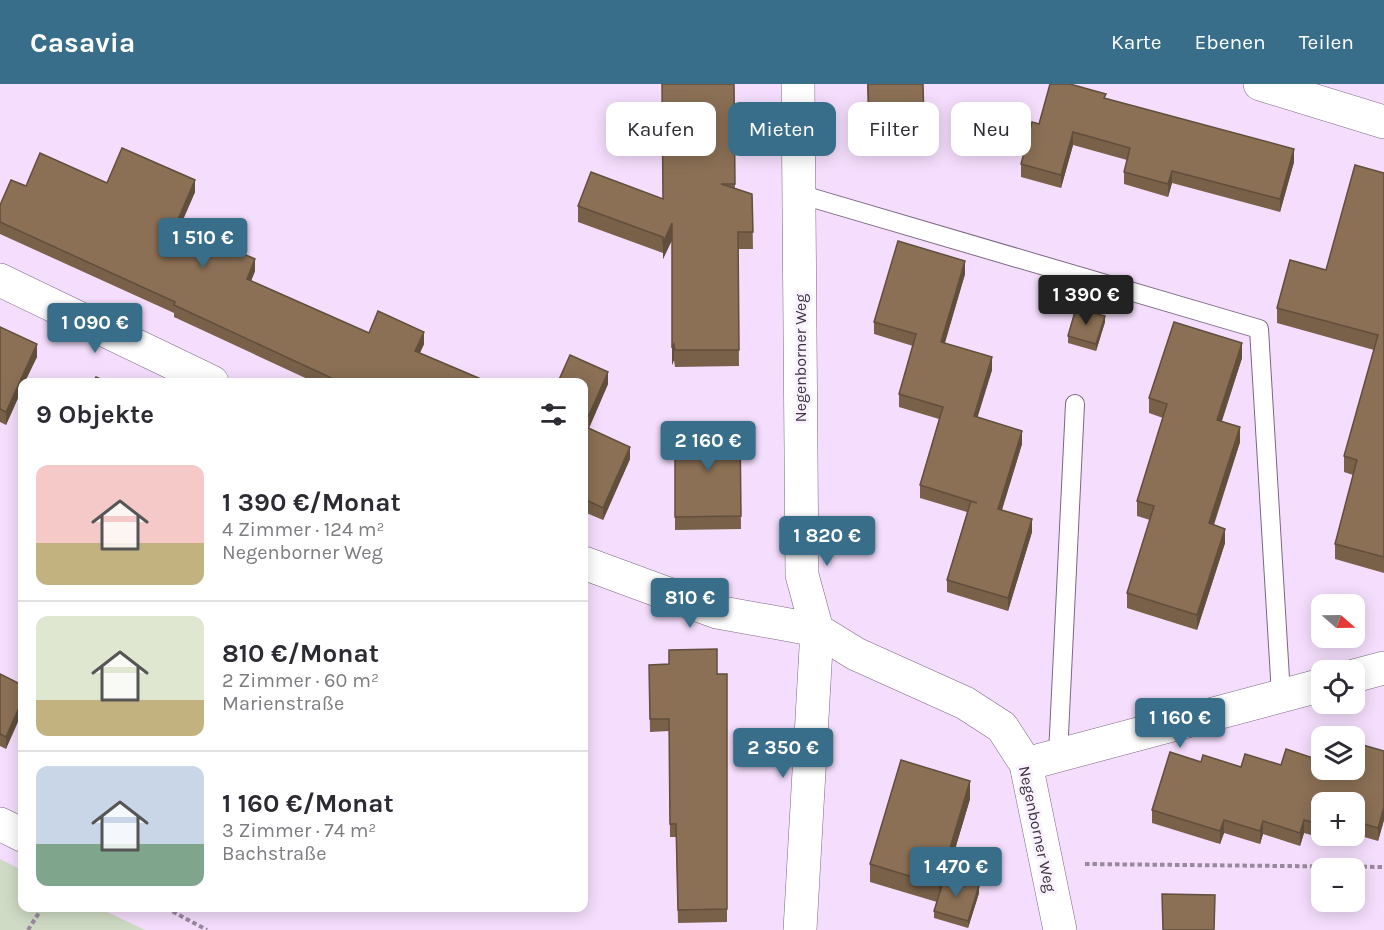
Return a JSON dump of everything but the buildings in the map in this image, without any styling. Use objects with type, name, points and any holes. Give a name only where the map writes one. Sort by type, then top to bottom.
[{"type":"street","name":"Negenborner Weg","points":[[798,84],[802,575],[817,630],[800,930]]},
{"type":"street","points":[[1260,84],[1384,122]]},
{"type":"street","points":[[0,280],[204,378]]},
{"type":"street","points":[[588,564],[717,612],[817,630]]},
{"type":"street","name":"Negenborner Weg","points":[[817,630],[856,654],[965,703],[1002,727],[1026,764],[1060,930]]},
{"type":"street","points":[[1365,673],[1384,668]]},
{"type":"street","points":[[1026,764],[1311,688]]},
{"type":"street","points":[[0,824],[18,832]]},
{"type":"lane","points":[[799,194],[1259,329],[1281,695]]},
{"type":"lane","points":[[1059,755],[1075,404]]},
{"type":"path","points":[[1047,864],[1384,867]]},
{"type":"path","points":[[28,930],[39,912]]},
{"type":"path","points":[[173,912],[207,930]]},
{"type":"green space","points":[[0,859],[18,868],[18,912],[107,912],[145,930],[0,930]]}]
